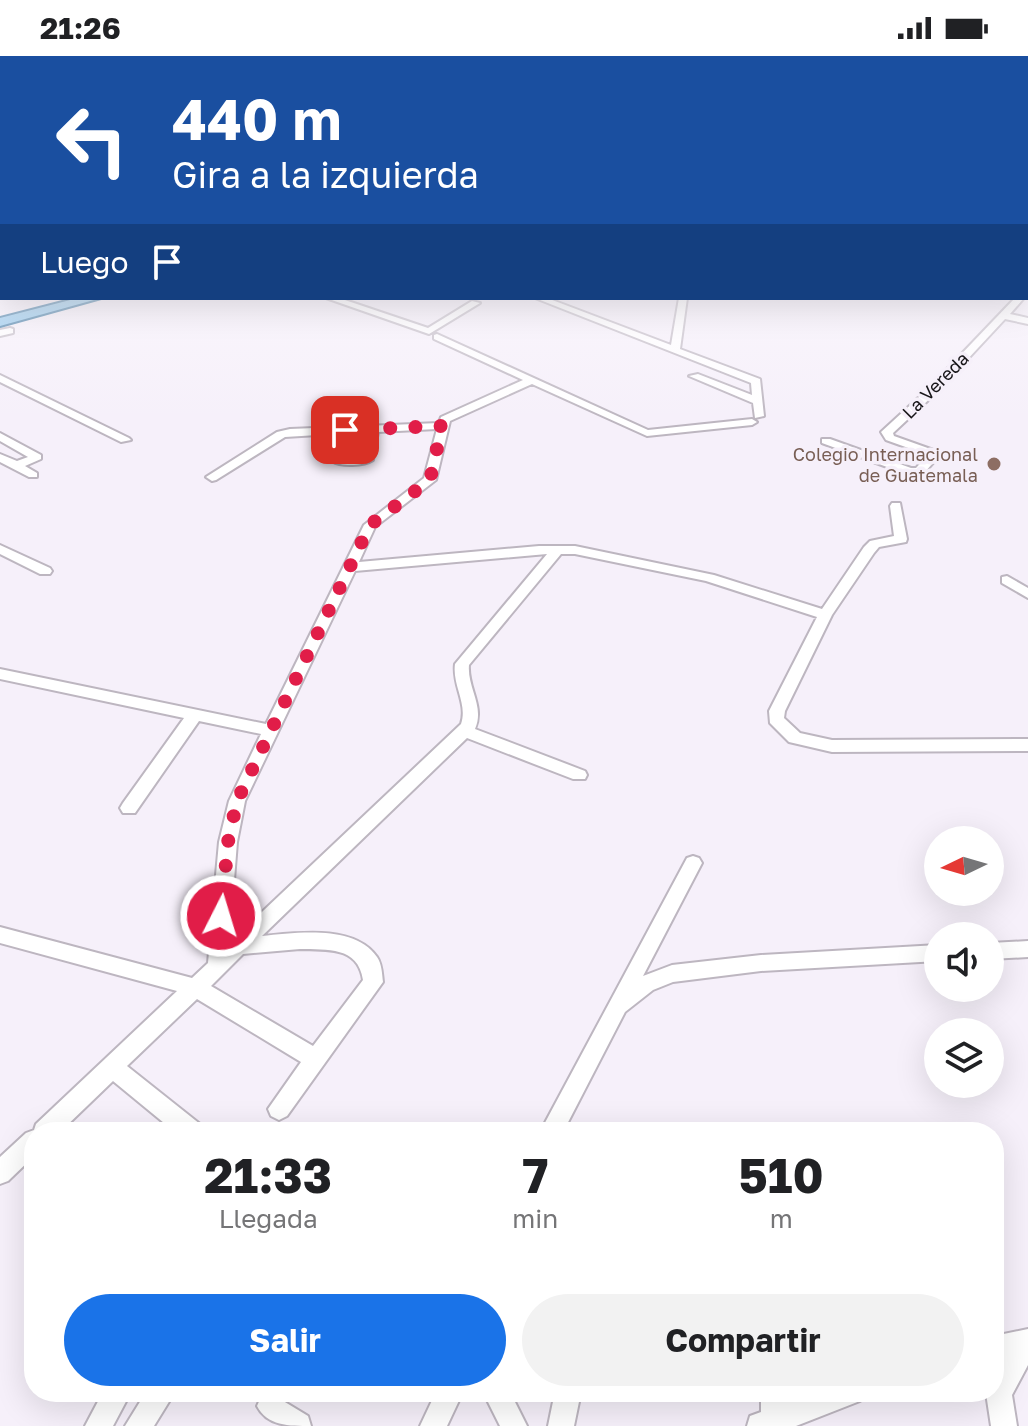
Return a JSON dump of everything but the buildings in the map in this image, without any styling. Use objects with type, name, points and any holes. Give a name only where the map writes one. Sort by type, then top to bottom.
[{"type":"main road","points":[[3,329],[88,300]]},
{"type":"street","points":[[336,300],[433,334],[647,433],[756,419],[759,402],[756,381],[544,300]]},
{"type":"street","points":[[675,350],[683,300]]},
{"type":"street","name":"La Vereda","points":[[826,441],[910,472],[920,471],[934,457],[932,451],[890,438],[887,432],[1018,300]]},
{"type":"street","points":[[433,334],[475,303]]},
{"type":"street","points":[[1004,316],[1028,321]]},
{"type":"street","points":[[682,382],[700,374],[759,402]]},
{"type":"street","points":[[0,378],[125,440]]},
{"type":"street","points":[[217,969],[228,842],[237,801],[370,525],[430,480],[442,426],[449,416],[530,381]]},
{"type":"street","points":[[212,477],[281,434],[442,426]]},
{"type":"street","points":[[338,461],[367,460],[373,428]]},
{"type":"street","points":[[0,436],[37,457],[16,466]]},
{"type":"street","points":[[0,457],[33,475]]},
{"type":"street","points":[[896,506],[901,539],[875,544],[825,615],[775,715],[781,727],[795,738],[832,746],[1028,745]]},
{"type":"street","points":[[0,549],[45,571]]},
{"type":"street","points":[[351,567],[557,550],[597,553],[660,570],[709,578],[825,615]]},
{"type":"street","points":[[55,1122],[465,731],[473,714],[460,677],[462,664],[557,550]]},
{"type":"street","points":[[1007,580],[1028,594]]},
{"type":"street","points":[[0,674],[271,731]]},
{"type":"street","points":[[129,808],[195,715]]},
{"type":"street","points":[[465,731],[579,775]]},
{"type":"street","points":[[556,1122],[693,863]]},
{"type":"street","points":[[0,935],[197,988],[315,1059]]},
{"type":"street","points":[[242,946],[340,942],[369,960],[374,969],[373,982],[279,1109]]},
{"type":"street","points":[[1004,950],[1028,949]]},
{"type":"street","points":[[616,1007],[646,984],[672,974],[761,963],[924,954]]},
{"type":"street","points":[[113,1068],[180,1122]]},
{"type":"street","points":[[0,1173],[24,1150]]},
{"type":"street","points":[[1004,1347],[1027,1342]]},
{"type":"street","points":[[1004,1384],[1027,1342]]},
{"type":"street","points":[[98,1426],[112,1402]]},
{"type":"street","points":[[138,1426],[155,1402]]},
{"type":"street","points":[[433,1426],[445,1402]]},
{"type":"street","points":[[501,1402],[514,1426]]},
{"type":"street","points":[[561,1426],[566,1402]]},
{"type":"street","points":[[770,1412],[810,1402]]},
{"type":"street","points":[[1000,1402],[1004,1426]]},
{"type":"street","points":[[270,1406],[298,1426]]},
{"type":"place","name":"Colegio Internacional de Guatemala","points":[[994,464]]},
{"type":"route","points":[[221,916],[228,842],[237,801],[370,525],[430,480],[442,426],[345,430]]}]
